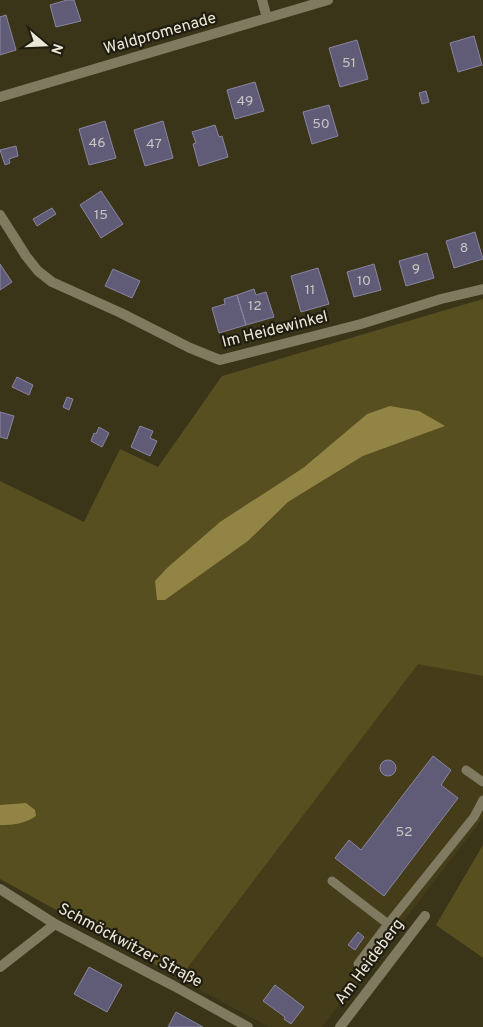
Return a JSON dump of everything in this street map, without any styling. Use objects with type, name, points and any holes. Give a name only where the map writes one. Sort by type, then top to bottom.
[{"type":"street","points":[[262,0],[267,18]]},
{"type":"street","name":"Waldpromenade","points":[[0,96],[328,0]]},
{"type":"street","name":"Im Heidewinkel","points":[[0,215],[26,256],[38,271],[52,282],[121,313],[190,348],[220,360],[360,324],[441,299],[483,289]]},
{"type":"street","name":"Schmöckwitzer Straße","points":[[0,889],[55,924],[248,1027]]},
{"type":"street","name":"Am Heideberg","points":[[340,1027],[425,916]]},
{"type":"street","points":[[0,967],[55,924]]},
{"type":"lane","points":[[466,770],[483,782]]},
{"type":"lane","points":[[358,964],[474,817],[483,800]]},
{"type":"lane","points":[[332,881],[388,924]]},
{"type":"shaded area","points":[[483,299],[483,676],[418,664],[180,978],[0,879],[0,825],[10,825],[0,805],[0,481],[84,522],[120,449],[158,467],[222,376]],"holes":[[[367,414],[444,426],[363,456],[288,502],[248,541],[165,600],[303,468]]]},
{"type":"shaded area","points":[[390,406],[419,411],[445,426],[363,456],[288,502],[248,541],[165,600],[157,600],[155,581],[167,568],[220,522],[303,468],[367,414]]},
{"type":"shaded area","points":[[418,663],[483,676],[483,818],[322,1027],[269,1027],[180,979]]},
{"type":"shaded area","points":[[26,803],[35,810],[36,816],[19,824],[0,825],[0,805]]},
{"type":"shaded area","points":[[483,845],[483,958],[436,925]]},
{"type":"building","points":[[74,0],[81,21],[56,27],[50,5]]},
{"type":"building","points":[[6,15],[16,50],[0,55],[0,17]]},
{"type":"building","points":[[474,36],[482,65],[458,72],[450,43]]},
{"type":"building","points":[[357,40],[368,79],[340,87],[329,48]]},
{"type":"building","points":[[255,82],[264,111],[235,119],[227,90]]},
{"type":"building","points":[[426,91],[429,102],[422,104],[419,93]]},
{"type":"building","points":[[329,105],[338,136],[312,144],[303,112]]},
{"type":"building","points":[[105,121],[116,158],[89,165],[79,129]]},
{"type":"building","points":[[163,121],[173,158],[145,166],[134,130]]},
{"type":"building","points":[[215,125],[219,137],[222,136],[228,157],[199,166],[193,144],[196,143],[192,132]]},
{"type":"building","points":[[16,146],[18,156],[9,159],[10,163],[5,165],[0,150]]},
{"type":"building","points":[[101,191],[123,224],[101,238],[80,205]]},
{"type":"building","points":[[52,208],[56,214],[37,226],[33,219]]},
{"type":"building","points":[[475,232],[483,259],[454,268],[446,241]]},
{"type":"building","points":[[427,253],[434,278],[406,286],[399,261]]},
{"type":"building","points":[[0,264],[12,282],[0,290]]},
{"type":"building","points":[[374,264],[381,290],[354,297],[347,272]]},
{"type":"building","points":[[318,268],[329,304],[301,312],[291,276]]},
{"type":"building","points":[[113,269],[140,281],[132,298],[105,286]]},
{"type":"building","points":[[254,289],[256,295],[266,292],[274,317],[246,325],[237,295]]},
{"type":"building","points":[[237,295],[246,325],[219,333],[212,308],[225,304],[224,299]]},
{"type":"building","points":[[17,377],[33,385],[29,395],[12,387]]},
{"type":"building","points":[[67,397],[73,399],[69,410],[63,407]]},
{"type":"building","points":[[0,412],[14,416],[7,439],[0,437]]},
{"type":"building","points":[[140,426],[153,431],[150,438],[157,441],[150,456],[131,447]]},
{"type":"building","points":[[99,427],[109,433],[102,447],[91,441]]},
{"type":"building","points":[[433,756],[451,770],[441,785],[458,798],[384,896],[335,858],[349,840],[361,850]]},
{"type":"building","points":[[388,760],[394,762],[396,768],[394,774],[388,776],[382,774],[380,768],[382,762]]},
{"type":"building","points":[[358,932],[364,937],[355,950],[348,945]]},
{"type":"building","points":[[89,967],[122,985],[107,1012],[74,994]]},
{"type":"building","points":[[275,985],[304,1007],[291,1024],[284,1019],[285,1017],[263,1001]]},
{"type":"building","points":[[176,1012],[203,1027],[168,1027]]}]
